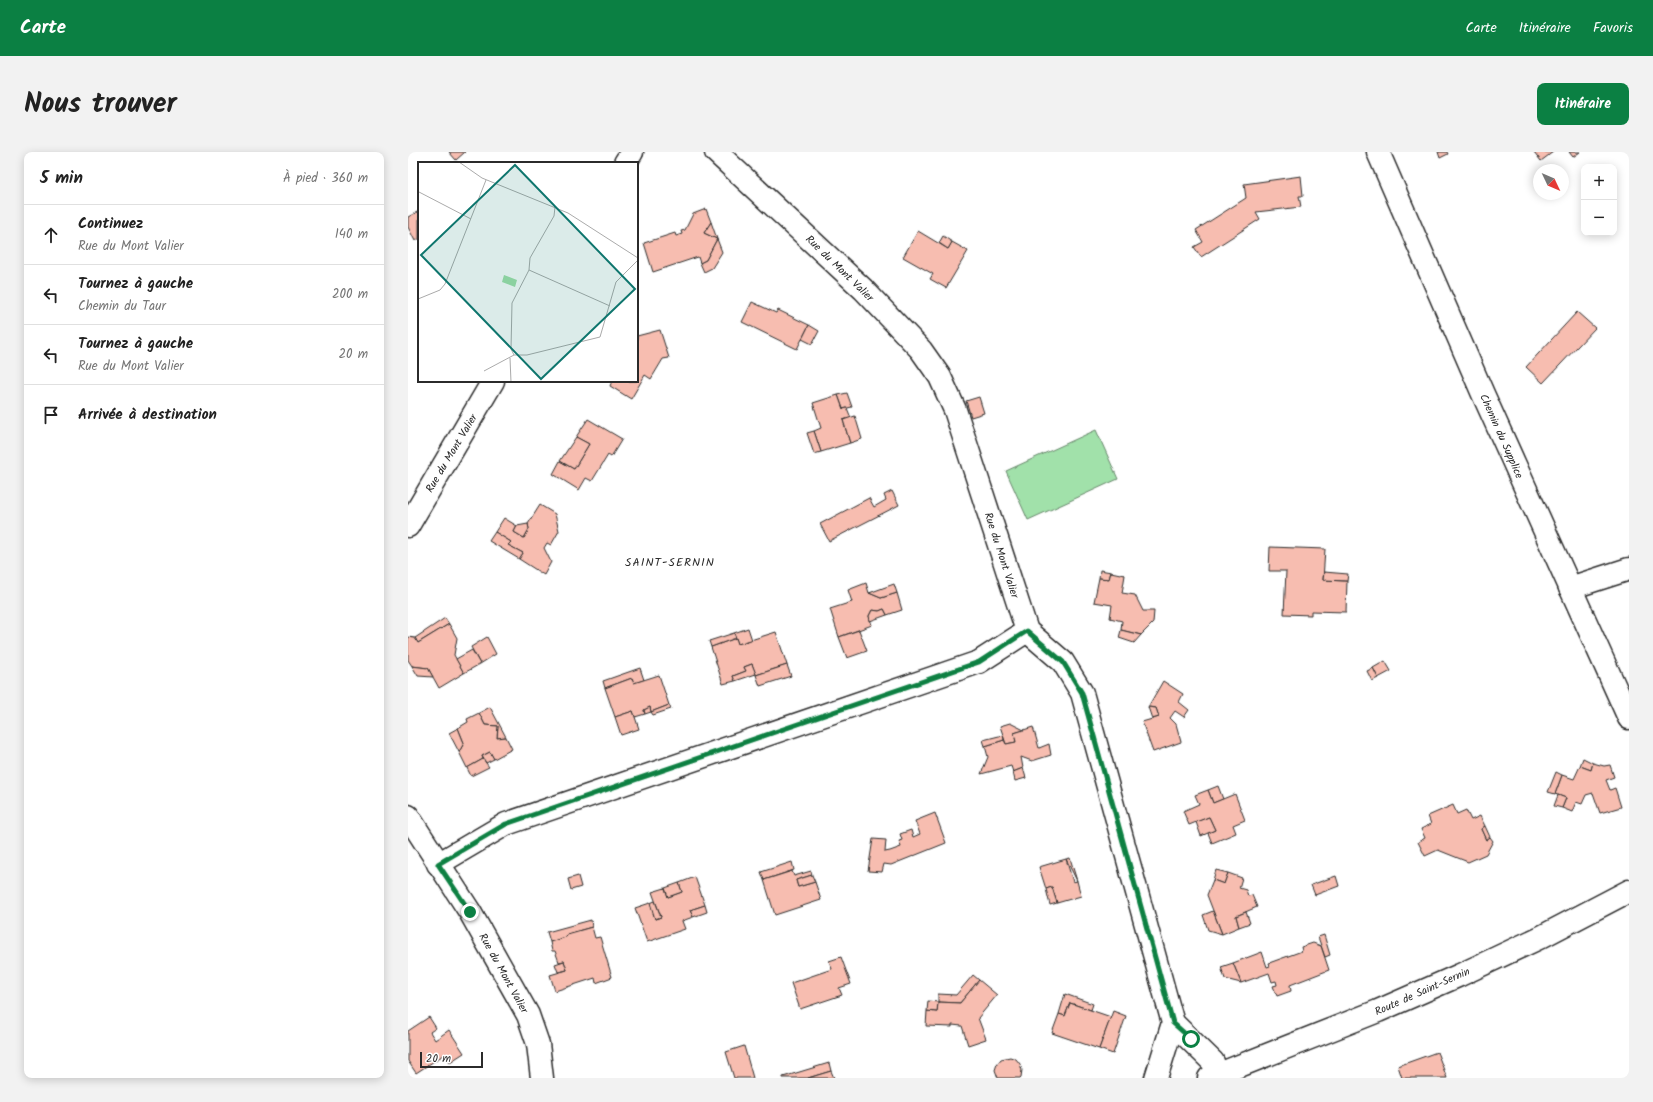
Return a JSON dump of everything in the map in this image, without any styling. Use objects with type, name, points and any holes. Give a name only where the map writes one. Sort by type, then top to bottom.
[{"type":"street","points":[[625,162],[632,152]]},
{"type":"street","name":"Rue du Mont Valier","points":[[716,152],[863,289],[921,350],[940,377],[955,410],[1027,631]]},
{"type":"street","name":"Chemin du Supplice","points":[[1378,152],[1483,394],[1629,718]]},
{"type":"street","name":"Rue du Mont Valier","points":[[408,526],[492,382]]},
{"type":"street","points":[[1570,588],[1629,568]]},
{"type":"street","points":[[438,864],[506,824],[979,662],[1027,631],[1063,662],[1082,693],[1173,1023],[1213,1062],[1213,1076]]},
{"type":"street","name":"Rue du Mont Valier","points":[[408,816],[470,912],[528,1015],[538,1044],[542,1078]]},
{"type":"street","name":"Route de Saint-Sernin","points":[[1213,1076],[1378,1011],[1460,975],[1541,937],[1629,891]]},
{"type":"street","points":[[1156,1078],[1173,1023]]},
{"type":"green space","points":[[1096,430],[1118,479],[1028,520],[1006,471]]},
{"type":"building","points":[[449,152],[465,152],[456,160]]},
{"type":"building","points":[[1438,152],[1447,152],[1448,154],[1440,158]]},
{"type":"building","points":[[1534,152],[1553,152],[1541,161]]},
{"type":"building","points":[[1569,152],[1580,152],[1573,157]]},
{"type":"building","points":[[1301,176],[1303,196],[1299,196],[1301,207],[1256,212],[1260,219],[1201,257],[1194,247],[1203,242],[1196,230],[1246,198],[1244,184]]},
{"type":"building","points":[[706,209],[711,222],[704,233],[717,239],[706,260],[700,263],[698,257],[653,272],[644,243],[675,233],[676,236],[682,234],[681,231],[685,230],[693,214]]},
{"type":"building","points":[[418,212],[418,240],[415,241],[408,227],[408,217]]},
{"type":"building","points":[[711,222],[717,239],[704,233]]},
{"type":"building","points":[[918,231],[948,249],[952,242],[968,251],[946,288],[930,279],[933,274],[903,257]]},
{"type":"building","points":[[943,236],[952,242],[948,249],[939,243]]},
{"type":"building","points":[[717,239],[722,252],[712,268],[704,272],[700,263],[706,260]]},
{"type":"building","points":[[752,302],[776,313],[778,310],[809,325],[797,349],[742,322]]},
{"type":"building","points":[[1577,312],[1595,328],[1543,383],[1526,367]]},
{"type":"building","points":[[809,325],[819,331],[812,344],[802,339]]},
{"type":"building","points":[[660,330],[669,358],[663,359],[651,379],[645,375],[631,399],[610,386],[612,382],[638,382],[638,336]]},
{"type":"building","points":[[847,393],[852,407],[843,409],[838,395]]},
{"type":"building","points":[[838,395],[843,409],[847,408],[851,418],[843,420],[850,443],[821,452],[814,431],[821,428],[813,403]]},
{"type":"building","points":[[979,397],[984,413],[971,417],[966,401]]},
{"type":"building","points":[[855,416],[862,439],[850,443],[843,420]]},
{"type":"building","points":[[588,419],[622,439],[611,457],[608,455],[592,481],[586,478],[579,490],[553,474],[560,461],[574,469],[589,444],[576,437]]},
{"type":"building","points":[[814,431],[821,452],[814,454],[807,433]]},
{"type":"building","points":[[576,437],[589,444],[574,469],[560,461]]},
{"type":"building","points":[[892,491],[899,505],[829,541],[820,524],[869,498],[874,507],[886,500],[884,495]]},
{"type":"building","points":[[540,505],[555,514],[559,531],[551,545],[547,543],[544,548],[551,562],[544,575],[519,559],[523,553],[508,545],[511,542],[495,532],[504,518],[517,526],[514,532],[524,538],[529,529],[528,524]]},
{"type":"building","points":[[528,524],[529,529],[524,538],[514,532],[517,526]]},
{"type":"building","points":[[495,532],[511,542],[508,545],[523,553],[519,559],[489,541]]},
{"type":"building","points":[[1270,547],[1325,549],[1323,580],[1347,581],[1346,612],[1311,611],[1311,615],[1284,614],[1286,571],[1269,571]]},
{"type":"building","points":[[1100,570],[1111,572],[1109,579],[1099,578]]},
{"type":"building","points":[[1111,572],[1125,575],[1122,593],[1135,595],[1143,611],[1154,611],[1153,623],[1141,635],[1121,630],[1122,621],[1110,618],[1112,605],[1094,602],[1099,578],[1109,579]]},
{"type":"building","points":[[1324,572],[1348,574],[1347,581],[1323,580]]},
{"type":"building","points":[[866,583],[869,593],[881,598],[897,593],[902,610],[887,615],[884,609],[879,611],[872,610],[869,616],[872,625],[839,637],[830,609],[852,602],[848,590]]},
{"type":"building","points":[[894,584],[897,593],[881,598],[869,593]]},
{"type":"building","points":[[884,609],[887,615],[870,621],[869,616],[872,610],[879,611]]},
{"type":"building","points":[[445,618],[449,624],[418,643],[415,638]]},
{"type":"building","points":[[449,624],[457,638],[454,655],[464,673],[439,688],[428,668],[412,666],[408,660],[408,637],[415,638],[418,643]]},
{"type":"building","points":[[748,628],[752,640],[738,644],[734,633]]},
{"type":"building","points":[[859,630],[867,651],[847,658],[839,637]]},
{"type":"building","points":[[1121,630],[1141,635],[1134,643],[1119,638]]},
{"type":"building","points":[[776,632],[787,665],[756,675],[752,664],[744,667],[746,671],[733,676],[735,681],[723,684],[711,647],[736,638],[738,644]]},
{"type":"building","points":[[734,633],[736,638],[711,647],[709,641]]},
{"type":"building","points":[[487,637],[496,654],[480,664],[471,647]]},
{"type":"building","points":[[472,650],[480,664],[464,673],[456,659]]},
{"type":"building","points":[[1385,661],[1391,671],[1378,678],[1373,668]]},
{"type":"building","points":[[752,664],[756,674],[735,681],[733,676],[746,671],[744,667]]},
{"type":"building","points":[[787,665],[791,676],[760,686],[756,675]]},
{"type":"building","points":[[412,666],[428,668],[433,677],[418,676]]},
{"type":"building","points":[[640,668],[644,680],[634,683],[632,678],[605,688],[603,681]]},
{"type":"building","points":[[1373,668],[1378,678],[1372,681],[1367,671]]},
{"type":"building","points":[[659,675],[669,705],[651,712],[650,707],[644,710],[645,714],[635,717],[633,711],[615,717],[605,688],[632,678],[634,683]]},
{"type":"building","points":[[1163,681],[1183,694],[1179,702],[1189,710],[1184,717],[1175,711],[1170,718],[1176,724],[1181,742],[1153,752],[1142,722],[1159,717],[1156,708],[1148,707]]},
{"type":"building","points":[[669,705],[671,709],[653,715],[651,712]]},
{"type":"building","points":[[490,707],[506,737],[497,738],[498,726],[485,725],[479,713]]},
{"type":"building","points":[[650,707],[651,712],[645,714],[644,710]]},
{"type":"building","points":[[1148,707],[1156,708],[1159,717],[1152,719]]},
{"type":"building","points":[[633,711],[639,729],[621,735],[615,717]]},
{"type":"building","points":[[479,713],[485,725],[498,726],[497,738],[506,737],[512,749],[494,759],[490,752],[482,756],[483,759],[467,768],[459,752],[464,743],[458,728],[468,722],[467,719]]},
{"type":"building","points":[[1010,723],[1024,730],[1014,733],[1016,742],[1006,744],[1000,726]]},
{"type":"building","points":[[1033,727],[1039,748],[1049,744],[1051,755],[1032,761],[1021,757],[1023,768],[1013,772],[1011,766],[981,774],[988,757],[985,746],[1004,740],[1006,744],[1016,742],[1014,733]]},
{"type":"building","points":[[458,728],[464,743],[459,752],[449,733]]},
{"type":"building","points":[[1003,735],[1004,740],[985,746],[983,740]]},
{"type":"building","points":[[490,752],[494,759],[486,763],[482,756]]},
{"type":"building","points":[[1583,758],[1593,763],[1591,770],[1580,766]]},
{"type":"building","points":[[483,759],[489,767],[471,776],[467,768]]},
{"type":"building","points":[[1593,763],[1604,766],[1610,765],[1614,777],[1606,780],[1610,790],[1615,788],[1621,807],[1600,813],[1593,793],[1586,795],[1582,804],[1576,802],[1572,812],[1562,808],[1566,798],[1555,794],[1562,775],[1574,779],[1580,766],[1591,770]]},
{"type":"building","points":[[1023,768],[1026,778],[1015,781],[1013,772]]},
{"type":"building","points":[[1556,772],[1562,775],[1555,794],[1548,792]]},
{"type":"building","points":[[1218,786],[1223,799],[1213,803],[1208,790]]},
{"type":"building","points":[[1208,790],[1213,803],[1235,794],[1245,820],[1233,825],[1236,833],[1212,843],[1208,833],[1215,830],[1209,817],[1189,825],[1183,811],[1199,804],[1195,795]]},
{"type":"building","points":[[1558,795],[1566,798],[1562,808],[1554,806]]},
{"type":"building","points":[[1453,805],[1457,814],[1466,810],[1471,820],[1480,816],[1485,826],[1481,829],[1486,840],[1490,837],[1493,841],[1486,854],[1468,862],[1438,850],[1425,856],[1418,842],[1425,838],[1421,829],[1431,824],[1428,816]]},
{"type":"building","points":[[935,813],[946,843],[891,865],[884,864],[882,872],[868,871],[873,839],[886,840],[885,852],[901,847],[899,841],[902,840],[900,834],[911,830],[913,837],[920,834],[915,821]]},
{"type":"building","points":[[1209,817],[1215,830],[1201,836],[1196,822]]},
{"type":"building","points":[[1485,826],[1490,837],[1486,840],[1481,829]]},
{"type":"building","points":[[1070,858],[1077,881],[1066,859]]},
{"type":"building","points":[[1066,859],[1073,882],[1077,881],[1081,896],[1057,903],[1052,887],[1046,889],[1039,867]]},
{"type":"building","points":[[792,862],[794,870],[764,880],[761,872]]},
{"type":"building","points":[[1216,870],[1228,873],[1224,884],[1213,880]]},
{"type":"building","points":[[792,871],[794,876],[811,871],[812,875],[796,880],[798,887],[815,882],[821,900],[775,915],[764,880]]},
{"type":"building","points":[[1228,873],[1242,878],[1239,888],[1246,890],[1248,896],[1252,895],[1257,907],[1236,916],[1239,927],[1222,934],[1207,895],[1213,880],[1224,884]]},
{"type":"building","points":[[812,875],[815,882],[798,887],[796,880]]},
{"type":"building","points":[[578,876],[581,887],[571,890],[568,879]]},
{"type":"building","points":[[1336,876],[1339,886],[1315,895],[1311,885]]},
{"type":"building","points":[[695,877],[705,905],[690,910],[693,917],[682,921],[685,929],[647,942],[635,908],[650,903],[655,919],[661,917],[652,892],[665,888],[668,897],[682,892],[679,883]]},
{"type":"building","points":[[679,883],[682,892],[668,897],[665,888]]},
{"type":"building","points":[[1052,887],[1057,903],[1050,905],[1046,889]]},
{"type":"building","points":[[655,901],[661,917],[655,919],[650,903]]},
{"type":"building","points":[[705,905],[707,912],[693,917],[690,910]]},
{"type":"building","points":[[1213,911],[1222,934],[1208,930],[1203,915]]},
{"type":"building","points":[[1246,912],[1250,923],[1239,927],[1236,916]]},
{"type":"building","points":[[591,920],[592,927],[567,934],[566,937],[550,942],[547,932]]},
{"type":"building","points":[[592,927],[595,938],[600,937],[612,977],[596,983],[595,978],[555,991],[550,975],[567,970],[564,961],[559,962],[555,951],[552,951],[550,942],[566,937],[567,934]]},
{"type":"building","points":[[1324,935],[1330,955],[1325,957],[1318,937]]},
{"type":"building","points":[[1313,943],[1321,946],[1329,970],[1290,985],[1291,991],[1277,996],[1273,986],[1277,985],[1276,981],[1272,982],[1269,973],[1241,983],[1233,963],[1262,952],[1267,967],[1270,966],[1269,963],[1302,951],[1301,947]]},
{"type":"building","points":[[841,957],[851,984],[839,988],[842,995],[800,1009],[791,983],[832,969],[829,961]]},
{"type":"building","points":[[564,961],[567,970],[558,972],[555,964]]},
{"type":"building","points":[[1233,963],[1241,983],[1225,979],[1221,967]]},
{"type":"building","points":[[973,975],[979,980],[960,1003],[938,1002],[938,994],[956,995]]},
{"type":"building","points":[[979,980],[997,995],[978,1018],[986,1039],[968,1045],[962,1026],[926,1026],[927,1011],[937,1012],[938,1002],[960,1003]]},
{"type":"building","points":[[1065,994],[1093,1004],[1091,1010],[1070,1003],[1065,1016],[1059,1014]]},
{"type":"building","points":[[928,1001],[938,1002],[937,1012],[927,1011]]},
{"type":"building","points":[[1070,1003],[1111,1017],[1099,1049],[1052,1033],[1059,1014],[1065,1016]]},
{"type":"building","points":[[1113,1011],[1126,1016],[1113,1054],[1099,1049]]},
{"type":"building","points":[[429,1017],[436,1028],[430,1032],[435,1040],[449,1030],[464,1053],[450,1062],[445,1054],[416,1073],[408,1061],[408,1031]]},
{"type":"building","points":[[744,1046],[753,1078],[734,1078],[726,1052]]},
{"type":"building","points":[[1437,1052],[1447,1078],[1402,1078],[1398,1066]]},
{"type":"building","points":[[1010,1057],[1016,1059],[1020,1064],[1022,1070],[1021,1077],[998,1078],[995,1070],[997,1064],[1001,1059]]},
{"type":"building","points":[[829,1063],[831,1071],[808,1078],[783,1078],[783,1077]]},
{"type":"building","points":[[831,1071],[834,1078],[808,1078]]},
{"type":"district","name":"SAINT-SERNIN","points":[[670,562]]},
{"type":"route","points":[[470,912],[438,864],[506,824],[979,662],[1027,631],[1063,662],[1082,693],[1173,1023],[1191,1039]]}]
